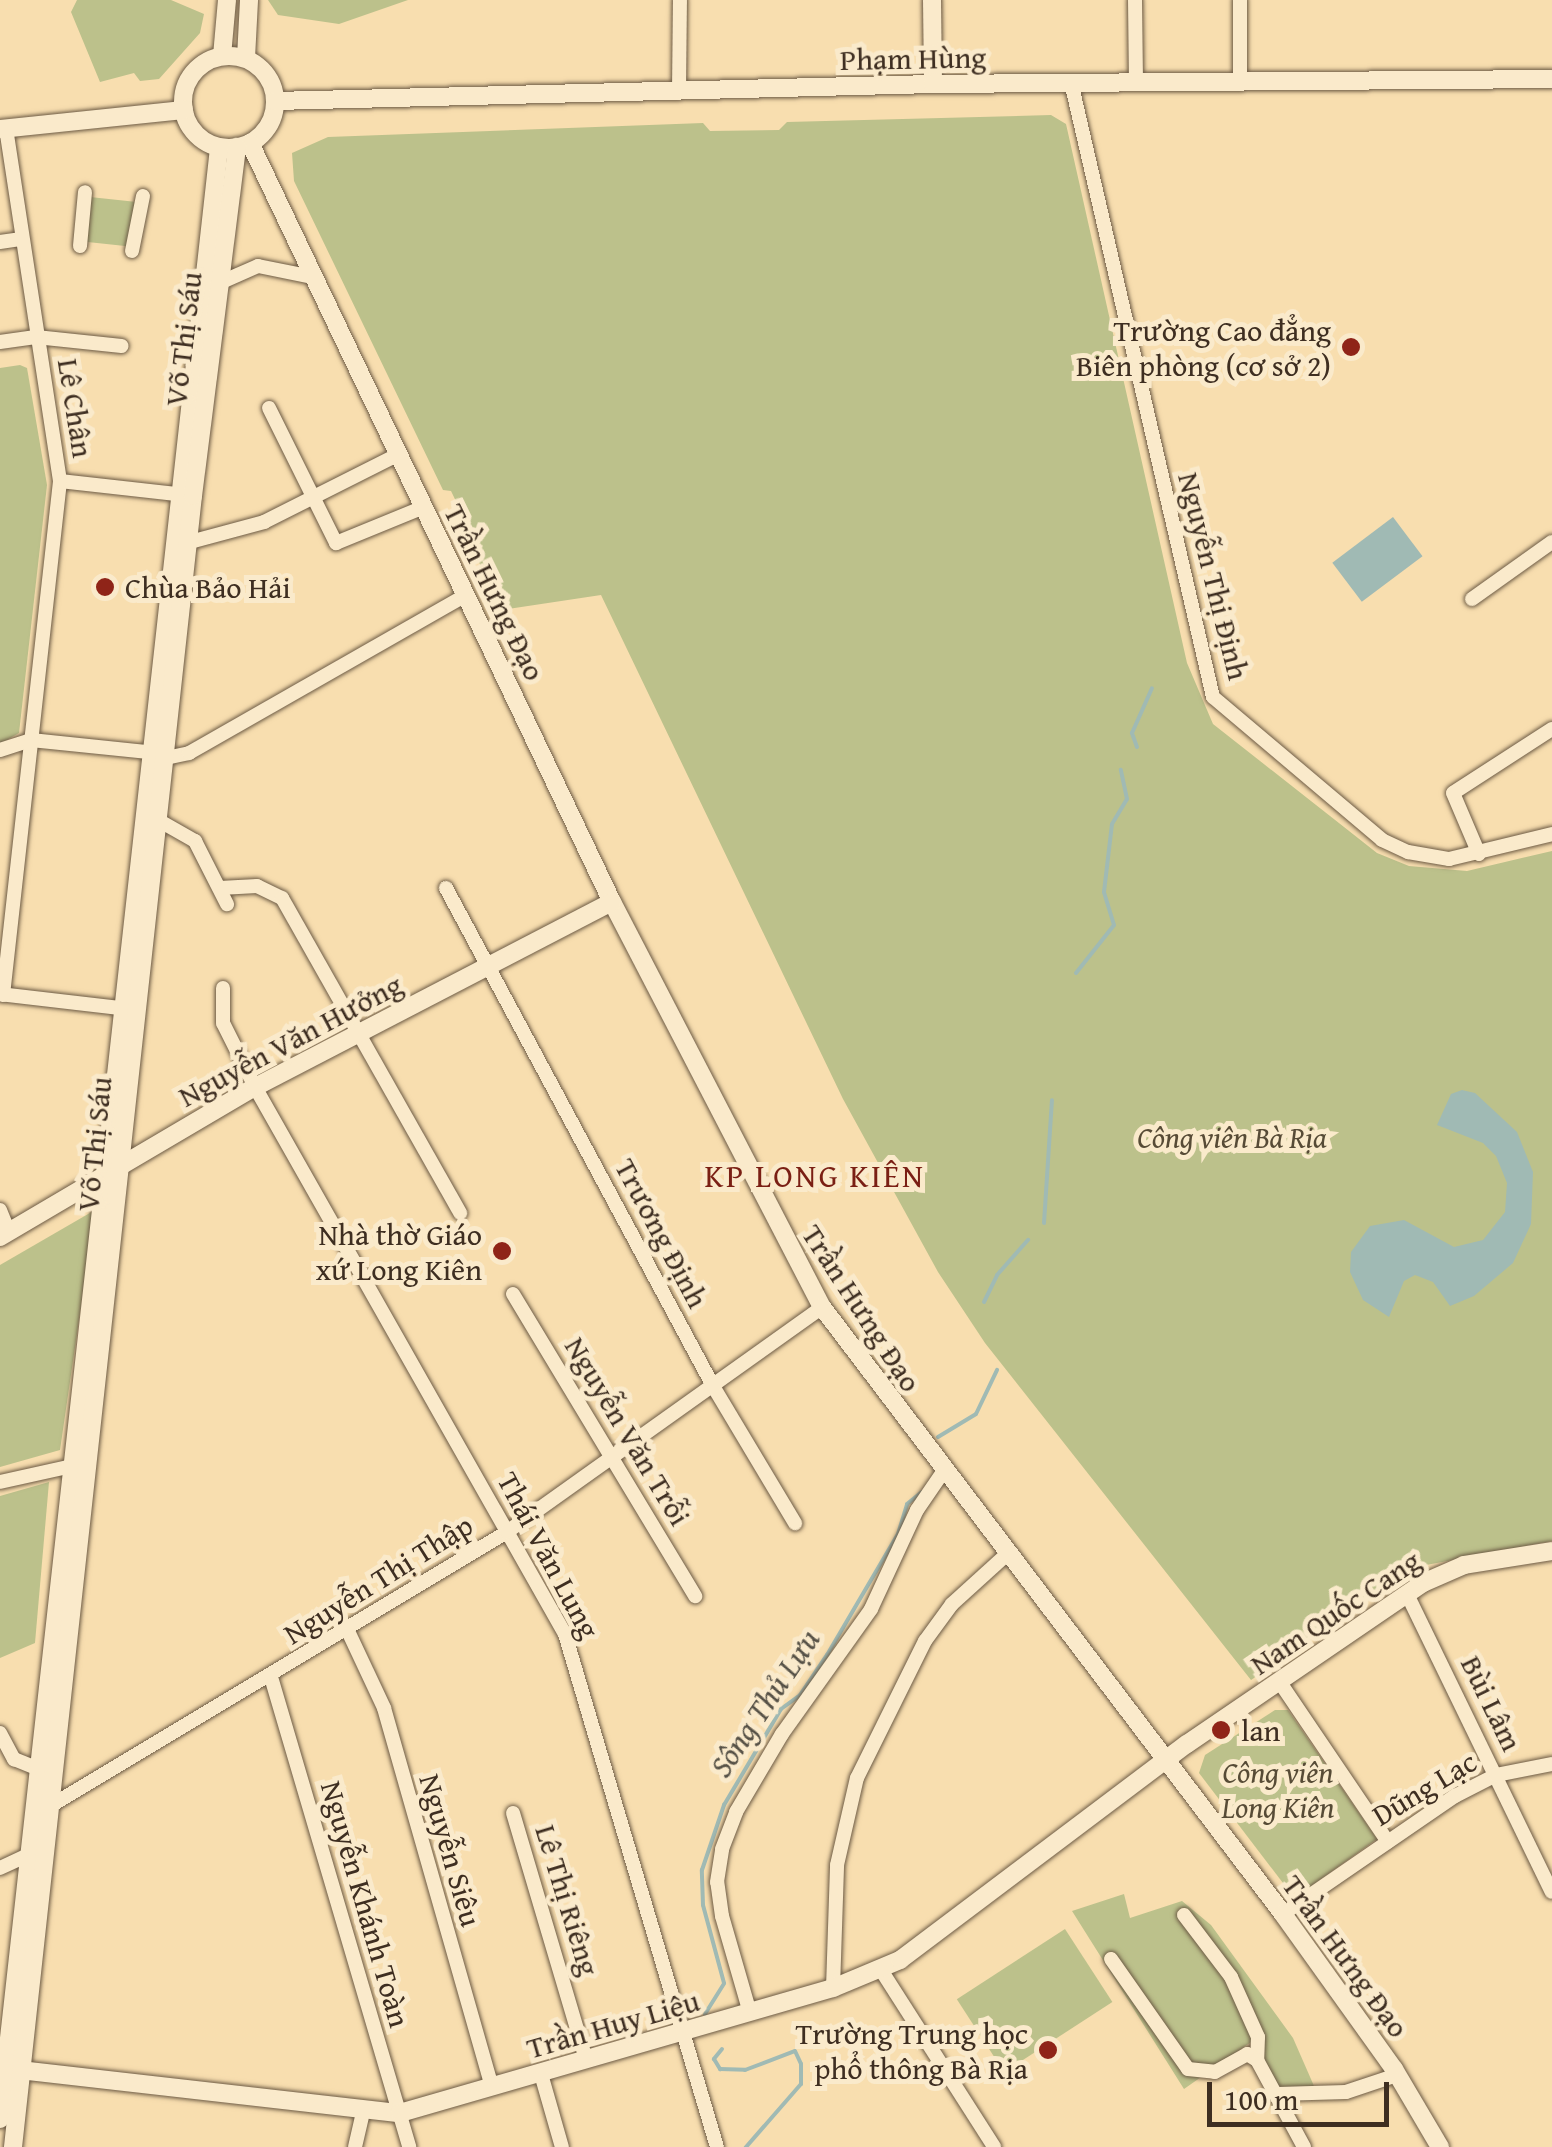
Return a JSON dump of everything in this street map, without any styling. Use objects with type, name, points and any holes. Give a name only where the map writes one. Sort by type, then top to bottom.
[{"type":"street","points":[[222,56],[226,0]]},
{"type":"street","points":[[246,58],[249,0]]},
{"type":"street","points":[[679,91],[680,0]]},
{"type":"street","points":[[932,0],[933,84]]},
{"type":"street","points":[[1136,0],[1136,83]]},
{"type":"street","points":[[1240,0],[1240,82]]},
{"type":"street","points":[[222,56],[246,58],[262,70],[275,102],[264,133],[235,146],[191,127],[184,110],[196,70],[222,56]]},
{"type":"street","name":"Phạm Hùng","points":[[275,102],[933,84],[1552,79]]},
{"type":"street","name":"Nguyễn Thị Định","points":[[1071,82],[1213,698],[1382,840],[1449,859],[1552,834]]},
{"type":"street","points":[[3,128],[184,110]]},
{"type":"street","name":"Lê Chân","points":[[2,995],[60,482],[3,128]]},
{"type":"street","name":"Trần Hưng Đạo","points":[[235,146],[312,277],[612,902],[822,1307],[1006,1555],[1283,1914],[1396,2075],[1440,2147]]},
{"type":"street","name":"Võ Thị Sáu","points":[[0,2119],[14,2069],[34,1839],[47,1808],[100,1179],[120,1008],[190,542],[216,285],[235,146]]},
{"type":"street","name":"Võ Thị Sáu","points":[[13,2147],[14,2069],[34,1839],[36,1768],[118,1168],[158,820],[157,755],[176,494],[235,146]]},
{"type":"street","points":[[80,246],[85,192]]},
{"type":"street","points":[[132,251],[142,196]]},
{"type":"street","points":[[0,242],[22,239]]},
{"type":"street","points":[[216,285],[258,266],[312,277]]},
{"type":"street","points":[[0,342],[36,337],[122,346]]},
{"type":"street","points":[[270,408],[331,538],[342,544],[424,506]]},
{"type":"street","points":[[190,542],[264,522],[398,455]]},
{"type":"street","points":[[60,482],[176,494]]},
{"type":"street","points":[[1472,600],[1552,542]]},
{"type":"street","points":[[0,750],[32,740],[157,755],[190,753],[466,595]]},
{"type":"street","points":[[1479,854],[1453,793],[1552,730]]},
{"type":"street","points":[[158,820],[194,841],[227,904]]},
{"type":"street","points":[[220,888],[257,886],[282,898],[460,1213]]},
{"type":"street","name":"Trương Định","points":[[446,888],[713,1386],[795,1523]]},
{"type":"street","name":"Nguyễn Văn Hưởng","points":[[4,1234],[254,1086],[612,902]]},
{"type":"street","name":"Thái Văn Lung","points":[[223,988],[223,1023],[254,1086],[573,1656],[717,2147]]},
{"type":"street","points":[[2,995],[120,1008]]},
{"type":"street","points":[[0,1210],[4,1234]]},
{"type":"street","name":"Nguyễn Văn Trỗi","points":[[513,1294],[695,1596]]},
{"type":"street","name":"Nguyễn Thị Thập","points":[[47,1808],[271,1678],[507,1532],[822,1307]]},
{"type":"street","points":[[0,1482],[78,1464]]},
{"type":"street","points":[[750,2013],[722,1916],[717,1882],[722,1849],[736,1812],[782,1734],[871,1609],[917,1510],[943,1472]]},
{"type":"street","name":"Nam Quốc Cang","points":[[1166,1760],[1407,1594],[1464,1566],[1552,1552]]},
{"type":"street","points":[[833,1988],[837,1865],[858,1778],[925,1641],[952,1604],[1006,1555]]},
{"type":"street","name":"Bùi Lâm","points":[[1407,1594],[1552,1892]]},
{"type":"street","name":"Nguyễn Siêu","points":[[348,1631],[384,1708],[492,2087]]},
{"type":"street","name":"Nguyễn Khánh Toàn","points":[[271,1678],[410,2147]]},
{"type":"street","points":[[1279,1681],[1388,1842]]},
{"type":"street","points":[[0,1733],[14,1759],[36,1768]]},
{"type":"street","name":"Trần Huy Liệu","points":[[14,2069],[362,2112],[400,2113],[684,2033],[881,1970],[1166,1760]]},
{"type":"street","name":"Dũng Lạc","points":[[1283,1914],[1496,1775],[1552,1764]]},
{"type":"street","name":"Lê Thị Riêng","points":[[513,1813],[586,2060]]},
{"type":"street","points":[[0,1868],[34,1839]]},
{"type":"street","points":[[1184,1915],[1230,1977],[1258,2037],[1257,2060]]},
{"type":"street","points":[[1110,1959],[1188,2069],[1215,2072],[1246,2054],[1257,2060],[1304,2147]]},
{"type":"street","points":[[881,1970],[994,2147]]},
{"type":"street","points":[[541,2074],[562,2147]]},
{"type":"street","points":[[1278,2094],[1346,2092],[1396,2075]]},
{"type":"street","points":[[355,2147],[362,2112]]},
{"type":"green space","points":[[77,0],[171,0],[204,14],[200,33],[159,79],[140,81],[134,73],[100,82],[71,12]]},
{"type":"green space","points":[[268,0],[408,0],[339,24],[278,15]]},
{"type":"green space","name":"Công viên Bà Rịa","points":[[1051,115],[1066,124],[1187,663],[1213,724],[1377,853],[1409,866],[1467,871],[1552,851],[1552,1541],[1421,1566],[1251,1680],[985,1343],[938,1272],[843,1099],[601,595],[502,610],[465,533],[468,526],[451,491],[443,490],[294,181],[292,153],[328,137],[703,123],[710,131],[779,130],[787,122]]},
{"type":"green space","points":[[90,197],[137,202],[132,247],[85,242]]},
{"type":"green space","points":[[0,368],[27,368],[47,485],[19,733],[0,744]]},
{"type":"green space","points":[[95,1210],[60,1450],[0,1467],[0,1265]]},
{"type":"green space","points":[[49,1482],[35,1643],[0,1658],[0,1496]]},
{"type":"green space","name":"Công viên Long Kiên","points":[[1275,1710],[1288,1710],[1377,1839],[1307,1889],[1286,1887],[1199,1773],[1205,1755]]},
{"type":"green space","points":[[1124,1894],[1130,1918],[1182,1901],[1211,1925],[1293,2038],[1314,2086],[1279,2088],[1254,2040],[1184,2089],[1072,1911]]},
{"type":"green space","points":[[1065,1929],[1112,2002],[1004,2072],[957,1999]]},
{"type":"water","points":[[1393,517],[1422,556],[1362,602],[1332,563]]},
{"type":"water","points":[[1462,1090],[1475,1093],[1517,1132],[1533,1172],[1531,1224],[1513,1263],[1474,1296],[1450,1306],[1433,1282],[1415,1275],[1404,1281],[1389,1317],[1363,1300],[1350,1272],[1351,1252],[1370,1226],[1404,1220],[1454,1247],[1483,1240],[1505,1212],[1507,1183],[1496,1156],[1483,1143],[1437,1125],[1451,1094]]},
{"type":"waterway","name":"Sông Thủ Lựu","points":[[1137,747],[1132,733],[1152,688]]},
{"type":"waterway","name":"Sông Thủ Lựu","points":[[1076,973],[1114,925],[1104,892],[1112,824],[1127,799],[1121,770]]},
{"type":"waterway","name":"Sông Thủ Lựu","points":[[1044,1223],[1052,1100]]},
{"type":"waterway","name":"Sông Thủ Lựu","points":[[984,1302],[997,1275],[1028,1240]]},
{"type":"waterway","name":"Sông Thủ Lựu","points":[[938,1437],[976,1414],[997,1370]]},
{"type":"waterway","name":"Sông Thủ Lựu","points":[[705,2014],[724,1983],[703,1905],[702,1870],[724,1805],[781,1709],[800,1695],[827,1655],[898,1534],[907,1504],[922,1492]]},
{"type":"waterway","name":"Sông Thủ Lựu","points":[[722,2049],[714,2059],[720,2069],[745,2070],[795,2051],[801,2064],[801,2084],[746,2147]]},
{"type":"place","name":"Trường Cao đẳng Biên phòng (cơ sở 2)","points":[[1351,347]]},
{"type":"place","name":"Chùa Bảo Hải","points":[[105,587]]},
{"type":"place","name":"Nhà thờ Giáo xứ Long Kiên","points":[[502,1251]]},
{"type":"place","name":"lan","points":[[1221,1730]]},
{"type":"place","name":"Trường Trung học phổ thông Bà Rịa","points":[[1048,2050]]},
{"type":"district","name":"KP LONG KIÊN","points":[[815,1176]]}]
